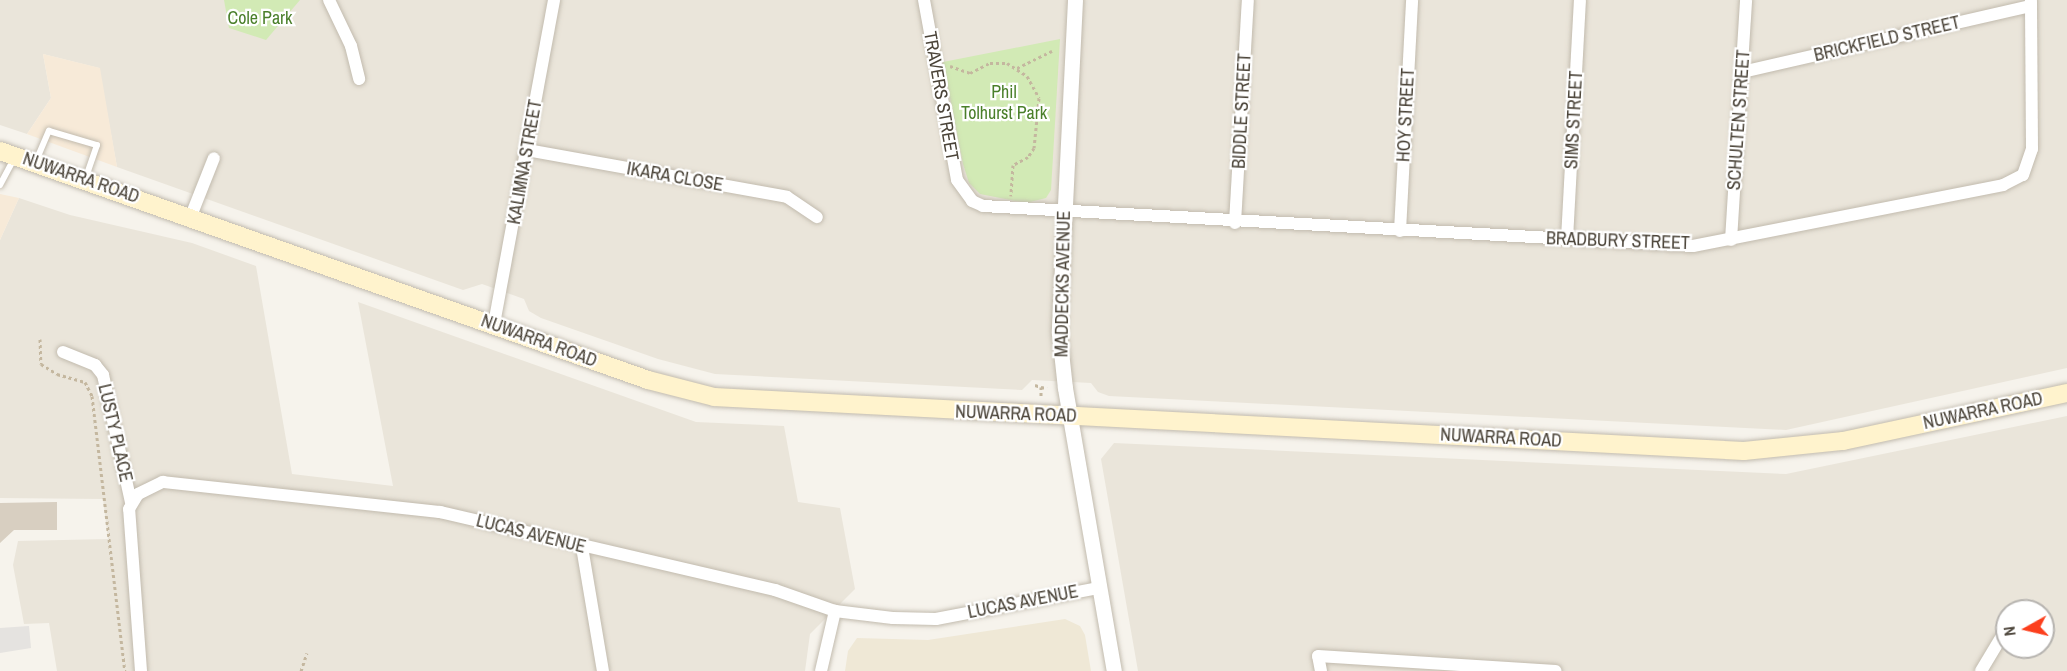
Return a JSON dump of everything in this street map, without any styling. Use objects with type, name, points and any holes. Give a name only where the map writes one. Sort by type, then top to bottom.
[{"type":"main road","name":"NUWARRA ROAD","points":[[8,153],[648,380],[714,397],[1743,451],[1843,441],[2067,393]]},
{"type":"street","points":[[328,0],[351,46],[359,78]]},
{"type":"street","name":"KALIMNA STREET","points":[[494,324],[554,0]]},
{"type":"street","name":"TRAVERS STREET","points":[[924,0],[953,164],[963,191],[983,206],[1064,213]]},
{"type":"street","name":"MADDECKS AVENUE","points":[[1075,0],[1059,333],[1070,416],[1114,671]]},
{"type":"street","name":"BIDDLE STREET","points":[[1235,223],[1248,0]]},
{"type":"street","name":"HOY STREET","points":[[1400,231],[1412,0]]},
{"type":"street","name":"SIMS STREET","points":[[1567,239],[1580,0]]},
{"type":"street","name":"SCHULTEN STREET","points":[[1731,240],[1746,0]]},
{"type":"street","name":"BRADBURY STREET","points":[[1064,213],[1693,246],[2002,185],[2023,175],[2032,149],[2031,3]]},
{"type":"street","name":"BRICKFIELD STREET","points":[[1743,72],[2031,3]]},
{"type":"street","name":"IKARA CLOSE","points":[[527,150],[787,197],[818,217]]},
{"type":"street","points":[[191,216],[214,158]]},
{"type":"street","name":"LUSTY PLACE","points":[[63,352],[95,365],[102,375],[131,502]]},
{"type":"street","name":"LUCAS AVENUE","points":[[131,502],[146,488],[184,482],[440,512],[774,590],[835,611],[936,618],[1099,588]]},
{"type":"street","points":[[131,502],[128,517],[141,671]]},
{"type":"street","points":[[582,547],[603,671]]},
{"type":"street","points":[[822,671],[835,611]]},
{"type":"street","points":[[1981,671],[1995,646]]},
{"type":"street","points":[[1321,671],[1318,656],[1556,671]]},
{"type":"lane","points":[[36,162],[49,131],[97,145],[85,179]]},
{"type":"lane","points":[[0,185],[8,153]]},
{"type":"path","points":[[1017,68],[1052,51]]},
{"type":"path","points":[[950,66],[970,73],[999,61],[1017,68],[1027,76],[1040,98],[1040,118],[1034,148],[1028,157],[1013,165],[1012,187]]},
{"type":"path","points":[[40,339],[41,364],[57,374],[85,382],[93,396],[125,671]]},
{"type":"path","points":[[1035,385],[1047,388]]},
{"type":"path","points":[[1041,387],[1041,396]]},
{"type":"path","points":[[301,671],[307,653]]},
{"type":"shaded area","points":[[0,0],[2067,0],[2067,368],[1786,430],[1109,396],[1098,392],[1091,383],[1032,380],[1022,390],[715,374],[658,359],[541,318],[529,311],[524,299],[482,284],[463,290],[117,167],[99,68],[43,54],[51,98],[27,134],[0,125]]},
{"type":"shaded area","points":[[43,54],[100,68],[117,167],[27,134],[51,98]]},
{"type":"shaded area","points":[[0,194],[19,198],[0,240]]},
{"type":"shaded area","points":[[19,198],[70,215],[192,243],[256,266],[292,474],[393,486],[358,302],[696,422],[784,426],[798,502],[840,508],[855,589],[810,634],[805,671],[57,671],[49,623],[24,624],[13,565],[18,541],[108,539],[103,499],[0,498],[0,240]]},
{"type":"shaded area","points":[[2067,416],[2067,671],[1138,671],[1101,459],[1114,443],[1786,474]]},
{"type":"shaded area","points":[[1065,619],[1080,626],[1085,635],[1091,671],[845,671],[848,651],[857,638],[928,640]]},
{"type":"shaded area","points":[[29,626],[31,648],[0,653],[0,628]]},
{"type":"green space","name":"Cole Park","points":[[224,0],[300,0],[266,40],[229,28]]},
{"type":"green space","name":"Phil Tolhurst Park","points":[[1060,39],[1051,190],[1046,198],[1026,203],[980,194],[969,183],[963,164],[943,62]]},
{"type":"building","points":[[57,502],[57,530],[14,530],[0,543],[0,503]]}]
